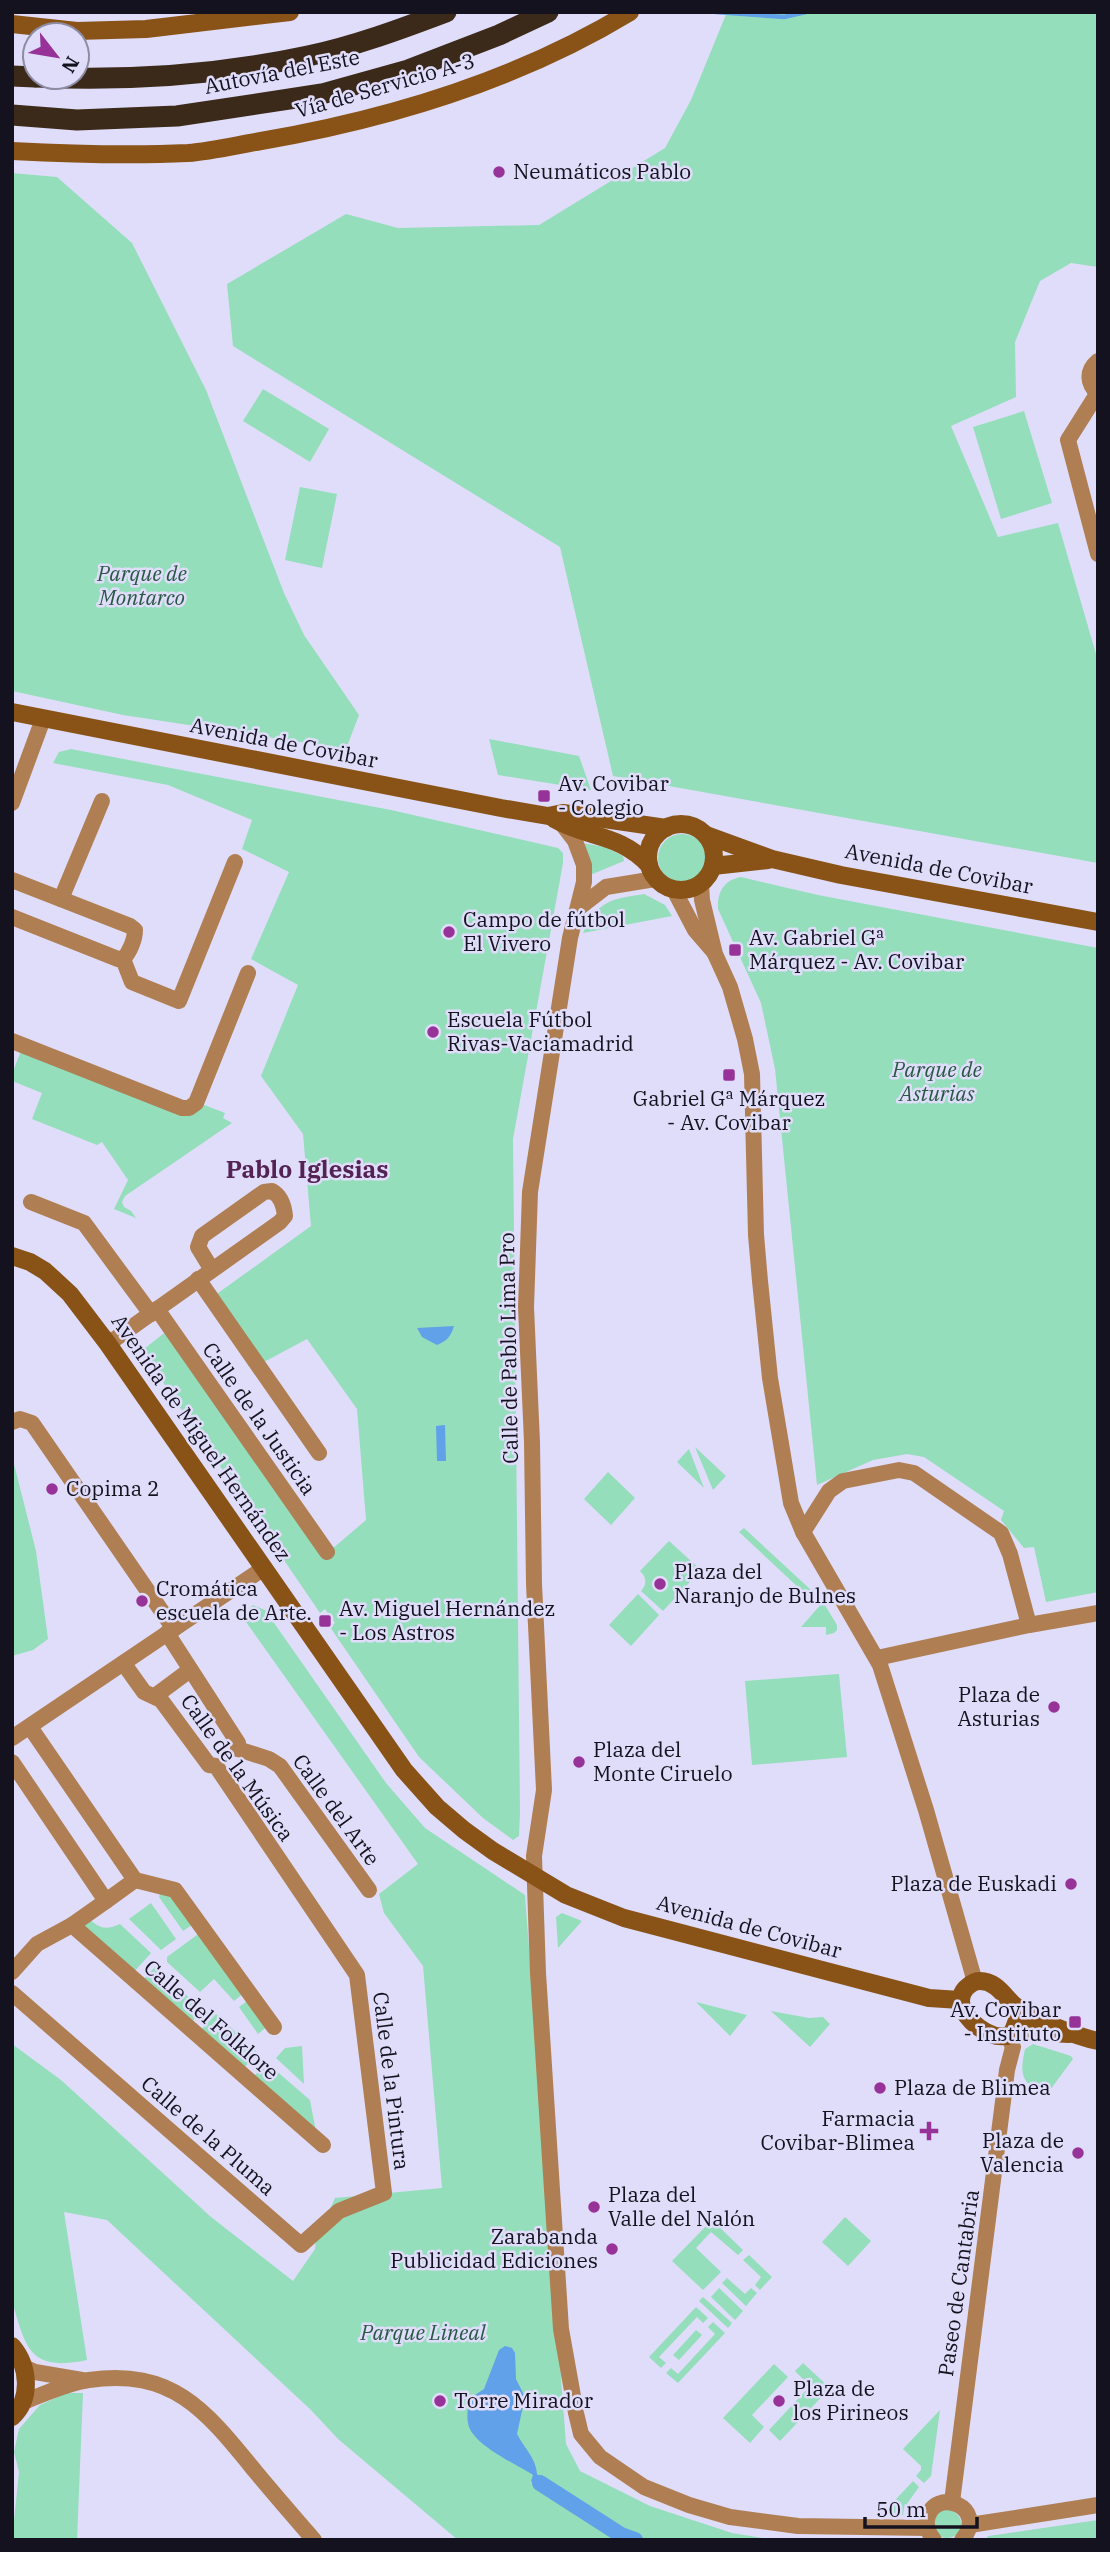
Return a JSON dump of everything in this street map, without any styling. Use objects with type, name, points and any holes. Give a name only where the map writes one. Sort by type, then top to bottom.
[{"type":"highway","name":"Autovía del Este","points":[[91,79],[163,76],[258,65],[310,55],[392,32],[446,12]]},
{"type":"highway","name":"Autovía del Este","points":[[12,115],[77,120],[177,116],[322,94],[408,70],[499,35],[548,12]]},
{"type":"street","points":[[12,24],[77,31],[146,29],[290,12]]},
{"type":"street","name":"Vía de Servicio A-3","points":[[12,151],[190,153],[332,129],[511,73],[604,28],[630,12]]},
{"type":"street","points":[[1098,361],[1091,367],[1088,376],[1090,386],[1098,394],[1068,440],[1098,554]]},
{"type":"street","name":"Avenida de Covibar","points":[[12,712],[555,820],[611,838],[637,853],[652,872]]},
{"type":"street","points":[[12,803],[43,719]]},
{"type":"street","points":[[61,899],[102,802]]},
{"type":"street","name":"Avenida de Covibar","points":[[555,820],[563,813],[666,828]]},
{"type":"street","points":[[555,820],[575,841],[584,865],[580,907]]},
{"type":"street","points":[[674,890],[683,891],[701,884],[713,866],[712,845],[706,835],[687,824],[676,824],[657,834],[648,854],[652,872],[674,890],[695,930],[715,954]]},
{"type":"street","name":"Avenida de Covibar","points":[[706,835],[772,859],[1098,922]]},
{"type":"street","name":"Avenida de Covibar","points":[[713,866],[772,859]]},
{"type":"street","points":[[12,917],[123,959],[132,982],[179,1000],[235,862]]},
{"type":"street","points":[[580,907],[606,887],[652,872]]},
{"type":"street","points":[[12,880],[130,926],[135,930],[123,959]]},
{"type":"street","points":[[701,884],[702,900],[715,954],[738,1013],[752,1074],[756,1235],[768,1368],[791,1503],[803,1532],[877,1658],[911,1761],[975,1982]]},
{"type":"street","name":"Calle de Pablo Lima Pro","points":[[580,907],[570,938],[530,1192],[526,1307],[532,1442],[534,1584],[544,1790],[535,1844],[540,1993],[561,2329],[581,2434],[600,2457],[644,2487],[689,2505],[730,2516],[798,2526],[931,2534]]},
{"type":"street","points":[[12,1041],[182,1108],[189,1108],[196,1102],[248,973]]},
{"type":"street","points":[[108,1344],[280,1223],[285,1216],[285,1208],[278,1195],[272,1191],[264,1192],[202,1236],[198,1247],[212,1270]]},
{"type":"street","name":"Calle de la Justicia","points":[[31,1202],[84,1223],[154,1312],[327,1552]]},
{"type":"street","name":"Avenida de Miguel Hernández","points":[[12,1256],[45,1271],[62,1287],[108,1344],[404,1770],[437,1807],[464,1830],[535,1876]]},
{"type":"street","points":[[198,1279],[319,1453]]},
{"type":"street","points":[[16,1420],[32,1423],[171,1631],[190,1670],[238,1743],[238,1749],[216,1766]]},
{"type":"street","points":[[803,1532],[830,1491],[843,1481],[899,1470],[914,1472],[1001,1533],[1010,1554],[1029,1625]]},
{"type":"street","points":[[12,1738],[264,1568]]},
{"type":"street","points":[[877,1658],[1098,1613]]},
{"type":"street","name":"Calle de la Música","points":[[124,1664],[144,1692],[161,1700],[209,1765],[216,1766],[357,1975]]},
{"type":"street","points":[[155,1696],[190,1670]]},
{"type":"street","points":[[30,1727],[135,1880],[176,1890],[274,2027]]},
{"type":"street","name":"Calle del Arte","points":[[238,1749],[269,1759],[280,1766],[369,1890]]},
{"type":"street","points":[[12,1762],[106,1901]]},
{"type":"street","name":"Avenida de Covibar","points":[[535,1876],[566,1895],[624,1918],[929,1998],[960,2000]]},
{"type":"street","points":[[16,1960],[37,1944],[72,1925],[135,1880]]},
{"type":"street","name":"Calle del Folklore","points":[[72,1925],[323,2146]]},
{"type":"street","name":"Calle de la Pintura","points":[[357,1975],[384,2193]]},
{"type":"street","points":[[1071,2035],[1017,2008],[995,1985],[975,1982],[966,1988],[960,2000],[964,2012],[983,2031],[1071,2035],[1098,2041]]},
{"type":"street","name":"Calle de la Pluma","points":[[12,1993],[301,2245],[339,2211],[384,2193]]},
{"type":"street","points":[[1006,2034],[1017,2020],[1017,2008]]},
{"type":"street","name":"Paseo de Cantabria","points":[[952,2502],[1007,2070],[1006,2034]]},
{"type":"street","points":[[12,2346],[24,2367],[26,2390],[18,2409]]},
{"type":"street","points":[[24,2367],[43,2374],[85,2381]]},
{"type":"street","points":[[18,2409],[85,2381],[108,2378],[144,2379],[182,2395],[216,2425],[314,2540]]},
{"type":"street","points":[[931,2534],[928,2517],[933,2508],[952,2502],[965,2510],[970,2525],[962,2540]]},
{"type":"street","points":[[970,2525],[1098,2505]]},
{"type":"green space","points":[[727,12],[1098,12],[1098,267],[1071,263],[1040,281],[1015,342],[1016,397],[951,426],[998,537],[1058,523],[1098,661],[1098,863],[613,776],[560,547],[233,346],[227,284],[346,214],[398,228],[539,225],[665,148],[691,100]]},
{"type":"green space","name":"Parque de Montarco","points":[[12,173],[57,177],[132,243],[206,390],[284,593],[304,635],[359,715],[346,749],[123,715],[12,691]]},
{"type":"green space","points":[[263,389],[329,429],[310,462],[243,421]]},
{"type":"green space","points":[[1024,411],[1052,503],[1001,519],[973,427]]},
{"type":"green space","points":[[300,487],[337,494],[322,568],[285,560]]},
{"type":"green space","points":[[489,739],[579,756],[591,790],[498,775]]},
{"type":"green space","points":[[71,749],[391,810],[558,848],[563,853],[513,1139],[520,1812],[519,1836],[513,1840],[483,1818],[419,1757],[330,1627],[335,1623],[325,1609],[320,1613],[143,1353],[144,1349],[168,1330],[325,1555],[366,1520],[357,1409],[307,1339],[264,1362],[214,1296],[311,1226],[303,1134],[261,1076],[298,985],[251,959],[289,872],[242,849],[252,820],[168,785],[53,763],[59,752]]},
{"type":"green space","points":[[682,834],[699,841],[706,858],[699,875],[682,882],[665,875],[658,858],[665,841]]},
{"type":"green space","points":[[582,843],[605,847],[623,856],[624,861],[590,875]]},
{"type":"green space","name":"Parque de Asturias","points":[[741,877],[818,895],[1098,948],[1098,1592],[1046,1602],[1034,1547],[1024,1548],[1001,1520],[1004,1511],[924,1457],[907,1454],[873,1460],[817,1485],[775,1069],[761,1003],[718,909],[723,888],[730,881]]},
{"type":"green space","points":[[644,894],[665,905],[672,916],[583,933],[594,914],[606,903]]},
{"type":"green space","points":[[21,1051],[181,1112],[202,1104],[225,1113],[223,1118],[232,1123],[125,1196],[122,1202],[124,1207],[136,1218],[114,1209],[128,1180],[102,1142],[97,1145],[32,1119],[42,1093],[12,1081]]},
{"type":"green space","points":[[695,1447],[726,1476],[713,1490]]},
{"type":"green space","points":[[689,1449],[704,1488],[677,1462]]},
{"type":"green space","points":[[12,1456],[36,1551],[48,1639],[33,1650],[12,1656]]},
{"type":"green space","points":[[608,1472],[635,1498],[611,1525],[584,1499]]},
{"type":"green space","points":[[744,1528],[811,1590],[815,1587],[821,1597],[815,1603],[739,1532]]},
{"type":"green space","points":[[669,1541],[701,1570],[663,1611],[641,1591],[645,1581],[640,1571]]},
{"type":"green space","points":[[638,1594],[659,1615],[631,1646],[609,1625]]},
{"type":"green space","points":[[823,1602],[837,1625],[837,1630],[826,1635],[826,1627],[801,1627]]},
{"type":"green space","name":"Parque Lineal","points":[[253,1605],[265,1610],[386,1783],[425,1828],[525,1895],[566,2444],[580,2471],[650,2506],[732,2533],[774,2540],[458,2540],[338,2439],[311,2410],[107,2220],[64,2212],[87,2360],[53,2363],[33,2353],[27,2344],[12,2301],[12,2044],[61,2080],[211,2217],[293,2281],[315,2249],[316,2240],[335,2198],[442,2188],[423,1966],[384,1913],[379,1894],[418,1864],[241,1615]]},
{"type":"green space","points":[[839,1674],[847,1757],[752,1765],[745,1681]]},
{"type":"green space","points":[[161,1890],[174,1893],[195,1923],[183,1931],[159,1897]]},
{"type":"green space","points":[[151,1903],[176,1939],[161,1950],[129,1919]]},
{"type":"green space","points":[[562,1913],[582,1921],[558,1948],[556,1917]]},
{"type":"green space","points":[[89,1919],[104,1927],[120,1924],[151,1953],[133,1973],[82,1927]]},
{"type":"green space","points":[[201,1932],[245,1992],[234,2001],[214,1979],[200,1992],[167,1962],[167,1957]]},
{"type":"green space","points":[[156,1966],[202,2010],[191,2023],[142,1981]]},
{"type":"green space","points":[[250,1999],[269,2025],[258,2034],[239,2007]]},
{"type":"green space","points":[[696,2002],[747,2015],[730,2036]]},
{"type":"green space","points":[[771,2011],[809,2018],[823,2017],[830,2024],[810,2047]]},
{"type":"green space","points":[[216,2014],[258,2053],[242,2070],[200,2031]]},
{"type":"green space","points":[[1033,2044],[1071,2056],[1073,2059],[1044,2098],[1024,2077],[1022,2066],[1025,2049]]},
{"type":"green space","points":[[302,2046],[304,2084],[276,2058],[285,2048]]},
{"type":"green space","points":[[266,2062],[310,2100],[317,2137],[252,2079]]},
{"type":"green space","points":[[845,2217],[871,2241],[848,2266],[822,2242]]},
{"type":"green space","points":[[712,2220],[743,2250],[738,2255],[711,2232],[696,2248],[721,2272],[703,2290],[672,2261]]},
{"type":"green space","points":[[749,2255],[772,2277],[760,2290],[755,2285],[761,2277],[743,2260]]},
{"type":"green space","points":[[727,2278],[745,2294],[751,2288],[757,2293],[746,2306],[722,2283]]},
{"type":"green space","points":[[719,2288],[743,2311],[735,2320],[711,2297]]},
{"type":"green space","points":[[703,2297],[732,2323],[728,2328],[699,2301]]},
{"type":"green space","points":[[696,2307],[708,2318],[703,2323],[697,2317],[659,2357],[666,2363],[661,2368],[649,2357]]},
{"type":"green space","points":[[713,2322],[725,2333],[678,2383],[666,2373],[671,2368],[678,2374],[715,2334],[708,2327]]},
{"type":"green space","points":[[696,2330],[702,2335],[679,2360],[673,2355]]},
{"type":"green space","points":[[803,2363],[830,2388],[780,2441],[769,2430],[810,2386],[795,2371]]},
{"type":"green space","points":[[774,2364],[788,2377],[752,2415],[764,2427],[750,2443],[723,2418]]},
{"type":"green space","points":[[66,2393],[83,2393],[77,2540],[12,2540],[19,2472],[14,2452],[19,2429],[40,2405]]},
{"type":"green space","points":[[940,2410],[931,2476],[924,2483],[916,2476],[921,2466],[903,2449]]},
{"type":"green space","points":[[913,2481],[919,2487],[904,2508],[903,2515],[886,2515],[884,2512]]},
{"type":"green space","points":[[947,2510],[957,2514],[961,2524],[957,2534],[947,2538],[937,2534],[933,2524],[937,2514]]},
{"type":"green space","points":[[1098,2520],[1098,2540],[986,2540],[988,2536]]},
{"type":"water","points":[[454,1326],[448,1338],[437,1345],[422,1337],[417,1328]]},
{"type":"water","points":[[445,1425],[446,1461],[437,1461],[436,1426]]},
{"type":"water","points":[[505,2346],[512,2348],[515,2353],[516,2379],[525,2397],[517,2434],[542,2479],[539,2486],[531,2481],[533,2475],[480,2441],[468,2424],[469,2399],[484,2389],[499,2350]]},
{"type":"waterway","points":[[716,12],[784,17],[806,12]]},
{"type":"waterway","points":[[540,2483],[621,2535],[635,2540]]},
{"type":"place","name":"Neumáticos Pablo","points":[[499,172]]},
{"type":"place","name":"Av. Covibar - Colegio","points":[[544,796]]},
{"type":"place","name":"Campo de fútbol El Vivero","points":[[449,932]]},
{"type":"place","name":"Av. Gabriel Gª Márquez - Av. Covibar","points":[[735,950]]},
{"type":"place","name":"Escuela Fútbol Rivas-Vaciamadrid","points":[[433,1032]]},
{"type":"place","name":"Gabriel Gª Márquez - Av. Covibar","points":[[729,1075]]},
{"type":"place","name":"Copima 2","points":[[52,1489]]},
{"type":"place","name":"Plaza del Naranjo de Bulnes","points":[[660,1584]]},
{"type":"place","name":"Cromática escuela de Arte.","points":[[142,1601]]},
{"type":"place","name":"Av. Miguel Hernández - Los Astros","points":[[325,1621]]},
{"type":"place","name":"Plaza de Asturias","points":[[1054,1707]]},
{"type":"place","name":"Plaza del Monte Ciruelo","points":[[579,1762]]},
{"type":"place","name":"Plaza de Euskadi","points":[[1071,1884]]},
{"type":"place","name":"Av. Covibar - Instituto","points":[[1075,2022]]},
{"type":"place","name":"Plaza de Blimea","points":[[880,2088]]},
{"type":"place","name":"Farmacia Covibar-Blimea","points":[[929,2131]]},
{"type":"place","name":"Plaza de Valencia","points":[[1078,2153]]},
{"type":"place","name":"Plaza del Valle del Nalón","points":[[594,2207]]},
{"type":"place","name":"Zarabanda Publicidad Ediciones","points":[[612,2249]]},
{"type":"place","name":"Torre Mirador","points":[[440,2401]]},
{"type":"place","name":"Plaza de los Pirineos","points":[[779,2401]]},
{"type":"district","name":"Pablo Iglesias","points":[[307,1170]]}]
